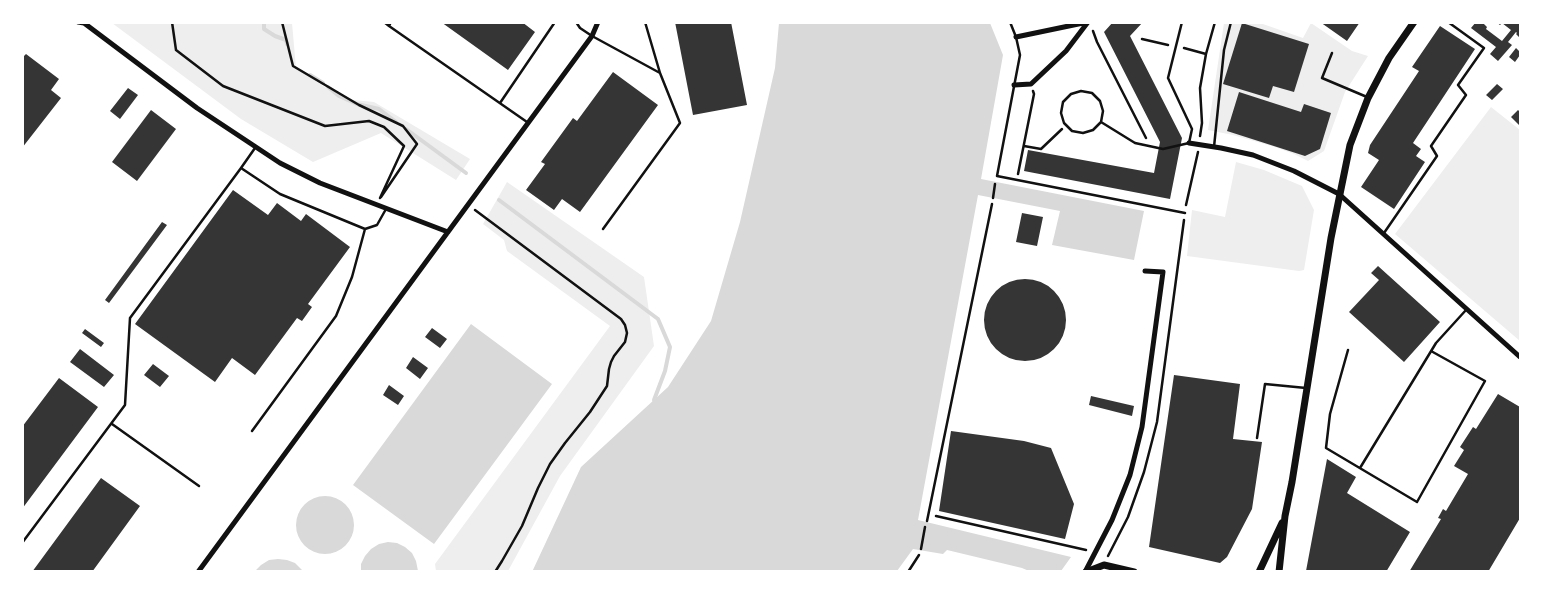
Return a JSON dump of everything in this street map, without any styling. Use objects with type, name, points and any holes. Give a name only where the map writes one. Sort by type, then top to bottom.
[{"type":"street","points":[[78,22],[84,23],[198,108],[280,163],[320,183],[448,232]]},
{"type":"street","points":[[198,572],[592,36],[598,22]]},
{"type":"street","points":[[1016,37],[1088,22]]},
{"type":"street","points":[[1014,85],[1031,84],[1066,51],[1088,22]]},
{"type":"street","points":[[1279,572],[1285,516],[1339,194],[1350,145],[1368,98],[1389,58],[1414,22]]},
{"type":"street","points":[[1189,143],[1253,155],[1339,194],[1520,357]]},
{"type":"street","points":[[1085,572],[1112,520],[1130,475],[1142,427],[1163,272],[1145,271]]},
{"type":"street","points":[[1259,572],[1285,516]]},
{"type":"street","points":[[1085,572],[1104,564],[1134,572]]},
{"type":"lane","points":[[384,22],[390,24],[528,123]]},
{"type":"lane","points":[[500,103],[555,22]]},
{"type":"lane","points":[[576,22],[580,28],[592,36],[660,73]]},
{"type":"lane","points":[[603,229],[680,122],[660,73],[645,22]]},
{"type":"lane","points":[[1010,22],[1020,55],[997,176],[1185,213]]},
{"type":"lane","points":[[1101,122],[1135,143],[1163,149],[1189,143],[1192,129],[1168,78],[1182,22]]},
{"type":"lane","points":[[1214,147],[1224,50],[1231,22]]},
{"type":"lane","points":[[1384,234],[1437,156],[1431,146],[1466,95],[1458,85],[1484,48],[1454,24],[1448,22]]},
{"type":"lane","points":[[1332,53],[1322,78],[1368,98]]},
{"type":"lane","points":[[1081,91],[1092,93],[1100,101],[1103,111],[1101,122],[1093,130],[1083,133],[1072,131],[1064,123],[1061,113],[1063,102],[1071,94],[1081,91]]},
{"type":"lane","points":[[22,543],[125,405],[130,318],[256,146]]},
{"type":"lane","points":[[241,168],[280,194],[365,229],[377,225],[387,209]]},
{"type":"lane","points":[[927,521],[992,204]]},
{"type":"lane","points":[[252,431],[336,316],[352,277],[365,229]]},
{"type":"lane","points":[[1360,468],[1436,343],[1467,309]]},
{"type":"lane","points":[[1348,350],[1330,414],[1326,448],[1417,502],[1485,381],[1431,351]]},
{"type":"lane","points":[[1257,438],[1265,384],[1307,388]]},
{"type":"lane","points":[[112,424],[199,486]]},
{"type":"lane","points":[[908,572],[919,555]]},
{"type":"path","points":[[172,22],[176,50],[223,86],[325,126],[369,121],[384,127],[404,146],[376,204]]},
{"type":"path","points":[[282,22],[293,66],[359,105],[403,126],[417,144],[376,204]]},
{"type":"path","points":[[1093,34],[1150,146]]},
{"type":"path","points":[[1017,180],[1034,94],[1031,84]]},
{"type":"path","points":[[1024,146],[1041,149],[1057,134]]},
{"type":"path","points":[[992,204],[997,176]]},
{"type":"path","points":[[468,204],[621,319],[627,333],[625,342],[611,362],[607,386],[590,412],[550,464],[522,526],[495,572]]},
{"type":"path","points":[[928,515],[1095,552]]},
{"type":"path","points":[[919,555],[927,521]]},
{"type":"shaded area","points":[[112,23],[292,23],[296,68],[343,99],[374,102],[470,159],[456,180],[381,133],[313,162],[241,119]]},
{"type":"shaded area","points":[[779,23],[990,23],[1003,55],[981,179],[1144,211],[1134,260],[1052,245],[1060,211],[978,195],[918,520],[1071,557],[1061,571],[1029,571],[947,550],[943,554],[913,549],[897,571],[532,572],[581,467],[668,387],[711,321],[740,222],[775,68]]},
{"type":"shaded area","points":[[1224,23],[1260,23],[1303,38],[1311,23],[1352,51],[1368,56],[1345,92],[1324,151],[1308,161],[1275,147],[1208,130]]},
{"type":"shaded area","points":[[1491,107],[1520,130],[1520,341],[1395,234]]},
{"type":"shaded area","points":[[1236,162],[1264,170],[1302,186],[1314,210],[1304,270],[1299,271],[1187,256],[1192,210],[1225,217]]},
{"type":"shaded area","points":[[507,182],[644,277],[654,346],[560,476],[508,571],[436,571],[435,564],[610,326],[507,251],[504,240],[483,224]]},
{"type":"shaded area","points":[[471,324],[552,384],[434,544],[353,485]]},
{"type":"shaded area","points":[[325,496],[341,501],[349,509],[354,525],[349,541],[341,549],[325,554],[309,549],[301,541],[296,525],[301,509],[309,501]]},
{"type":"shaded area","points":[[397,543],[412,553],[418,571],[361,571],[361,564],[371,549],[379,544]]},
{"type":"shaded area","points":[[278,559],[295,563],[303,571],[255,571],[269,560]]},
{"type":"building","points":[[441,22],[522,22],[535,32],[508,70]]},
{"type":"building","points":[[675,22],[731,22],[747,105],[693,115]]},
{"type":"building","points":[[1113,22],[1143,22],[1130,36],[1182,138],[1170,199],[1024,171],[1028,150],[1154,173],[1160,142],[1104,32]]},
{"type":"building","points":[[1320,22],[1360,22],[1347,41]]},
{"type":"building","points":[[1476,22],[1482,22],[1487,27],[1486,29],[1502,41],[1511,30],[1502,23],[1500,25],[1496,22],[1520,22],[1520,34],[1519,37],[1516,32],[1508,42],[1512,45],[1498,61],[1490,54],[1496,47],[1471,28]]},
{"type":"building","points":[[1242,23],[1309,44],[1294,92],[1273,86],[1269,98],[1223,84]]},
{"type":"building","points":[[1440,26],[1475,49],[1413,143],[1421,149],[1416,156],[1425,162],[1394,209],[1361,187],[1379,160],[1368,153],[1370,145],[1419,71],[1412,67]]},
{"type":"building","points":[[1516,48],[1520,55],[1515,62],[1509,57]]},
{"type":"building","points":[[26,54],[59,79],[51,90],[61,98],[22,148],[22,58]]},
{"type":"building","points":[[613,72],[658,105],[580,212],[562,199],[554,210],[526,190],[545,164],[541,162],[573,118],[577,121]]},
{"type":"building","points":[[1497,84],[1503,89],[1492,100],[1486,95]]},
{"type":"building","points":[[128,88],[138,95],[120,119],[110,111]]},
{"type":"building","points":[[1239,92],[1301,112],[1304,104],[1331,113],[1320,149],[1305,156],[1227,131]]},
{"type":"building","points":[[151,110],[176,129],[137,181],[112,162]]},
{"type":"building","points":[[1518,110],[1520,112],[1519,125],[1511,117]]},
{"type":"building","points":[[233,190],[268,215],[277,203],[301,221],[306,214],[350,247],[308,304],[312,307],[302,321],[297,318],[255,375],[232,358],[215,382],[135,324]]},
{"type":"building","points":[[1022,213],[1043,217],[1037,246],[1016,242]]},
{"type":"building","points":[[162,222],[167,225],[109,303],[105,300]]},
{"type":"building","points":[[1378,266],[1440,322],[1404,362],[1349,312],[1379,280],[1371,273]]},
{"type":"building","points":[[1025,279],[1041,282],[1054,291],[1063,304],[1066,320],[1063,336],[1054,349],[1041,358],[1025,361],[1009,358],[996,349],[987,336],[984,320],[987,304],[996,291],[1009,282]]},
{"type":"building","points":[[432,328],[447,339],[440,348],[425,337]]},
{"type":"building","points":[[85,329],[104,343],[101,347],[82,333]]},
{"type":"building","points":[[80,349],[114,375],[104,387],[70,362]]},
{"type":"building","points":[[413,357],[428,368],[420,379],[406,368]]},
{"type":"building","points":[[153,364],[169,376],[160,387],[144,375]]},
{"type":"building","points":[[1174,375],[1240,384],[1233,439],[1262,442],[1252,509],[1227,557],[1220,563],[1149,547]]},
{"type":"building","points":[[59,378],[98,407],[22,509],[22,427]]},
{"type":"building","points":[[389,385],[404,396],[398,405],[383,395]]},
{"type":"building","points":[[1498,394],[1520,407],[1520,518],[1488,572],[1409,572],[1441,519],[1438,518],[1443,509],[1446,511],[1468,474],[1454,466],[1464,450],[1460,447],[1473,427],[1476,429]]},
{"type":"building","points":[[1091,396],[1134,406],[1132,416],[1089,405]]},
{"type":"building","points":[[951,431],[1024,441],[1051,448],[1074,504],[1065,539],[939,511]]},
{"type":"building","points":[[1327,459],[1356,477],[1347,493],[1410,532],[1386,572],[1306,571]]},
{"type":"building","points":[[101,478],[140,506],[92,572],[32,572]]},
{"type":"waterway","points":[[264,22],[264,29],[286,40],[287,44]]},
{"type":"waterway","points":[[310,75],[323,83]]},
{"type":"waterway","points":[[328,87],[339,96],[357,104],[379,109],[396,122]]},
{"type":"waterway","points":[[406,129],[466,173]]},
{"type":"waterway","points":[[499,200],[658,319],[670,347],[665,371],[654,400]]}]
